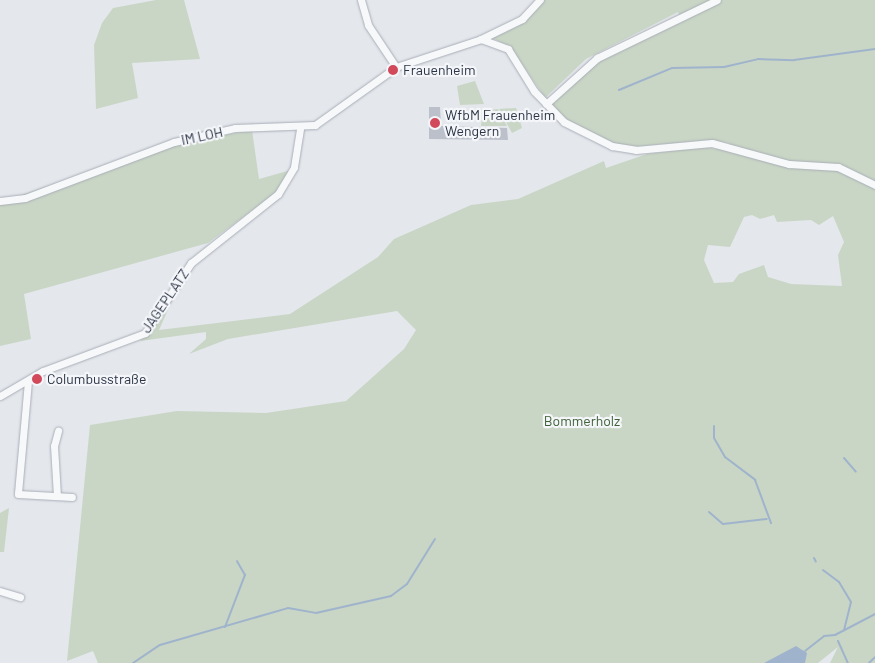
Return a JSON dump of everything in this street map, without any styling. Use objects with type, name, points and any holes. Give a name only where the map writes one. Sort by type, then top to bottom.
[{"type":"street","points":[[361,0],[368,25],[396,68]]},
{"type":"street","name":"IM LOH","points":[[0,201],[26,198],[174,142],[235,128],[300,128],[330,116],[396,68],[481,39],[522,20],[540,0]]},
{"type":"street","points":[[546,104],[597,58],[717,0]]},
{"type":"street","points":[[481,39],[508,49],[546,104],[564,122],[623,149],[712,143],[789,164],[838,167],[875,185]]},
{"type":"street","name":"JAGEPLATZ","points":[[0,396],[66,361],[145,333],[191,263],[278,194],[294,167],[300,128]]},
{"type":"street","points":[[28,381],[18,494],[72,497]]},
{"type":"street","points":[[57,496],[54,446],[58,431]]},
{"type":"street","points":[[0,591],[20,597]]},
{"type":"green space","points":[[156,0],[184,0],[200,59],[132,63],[138,98],[96,109],[94,45],[102,23],[113,8]]},
{"type":"green space","name":"Bommerholz","points":[[541,0],[875,0],[875,663],[830,663],[838,647],[818,663],[98,663],[93,651],[67,661],[90,425],[177,411],[266,413],[346,401],[404,349],[416,330],[397,311],[228,339],[189,354],[206,339],[206,332],[140,341],[178,287],[159,330],[290,314],[378,257],[394,239],[471,205],[518,199],[604,161],[606,168],[647,154],[701,147],[728,150],[729,143],[708,140],[634,147],[612,144],[565,120],[548,104],[604,56],[682,22],[678,12],[586,59],[545,98],[512,49],[491,37],[532,14]],"holes":[[[752,215],[760,219],[774,215],[777,222],[811,220],[819,225],[833,216],[844,242],[838,255],[842,286],[791,284],[768,277],[764,265],[739,274],[733,282],[714,283],[704,260],[708,245],[730,247],[744,217]]]},
{"type":"green space","points":[[475,81],[484,104],[460,105],[457,86]]},
{"type":"green space","points":[[516,108],[522,128],[512,133],[499,109]]},
{"type":"green space","points":[[498,109],[507,126],[481,126],[483,111]]},
{"type":"green space","points":[[252,130],[259,179],[291,170],[277,192],[208,243],[24,294],[31,339],[0,346],[0,202],[178,143]]},
{"type":"green space","points":[[9,508],[4,552],[0,552],[0,513]]},
{"type":"water","points":[[796,646],[807,653],[805,663],[764,663]]},
{"type":"building","points":[[429,107],[440,107],[441,126],[507,128],[508,140],[429,139]]},
{"type":"waterway","points":[[619,90],[672,68],[724,67],[758,59],[794,60],[875,49]]},
{"type":"waterway","points":[[714,426],[714,438],[725,457],[755,480],[771,523]]},
{"type":"waterway","points":[[844,458],[856,472]]},
{"type":"waterway","points":[[709,512],[723,524],[767,519]]},
{"type":"waterway","points":[[133,663],[160,645],[288,608],[316,613],[391,596],[407,584],[435,539]]},
{"type":"waterway","points":[[814,558],[816,562]]},
{"type":"waterway","points":[[225,627],[245,575],[237,561]]},
{"type":"waterway","points":[[823,570],[839,582],[851,602],[844,630]]},
{"type":"waterway","points":[[805,651],[824,636],[835,635],[875,614]]},
{"type":"waterway","points":[[838,641],[848,663]]},
{"type":"waterway","points":[[869,663],[875,657]]},
{"type":"place","name":"Frauenheim","points":[[393,70]]},
{"type":"place","name":"WfbM Frauenheim Wengern","points":[[435,123]]},
{"type":"place","name":"Columbusstraße","points":[[37,379]]}]
